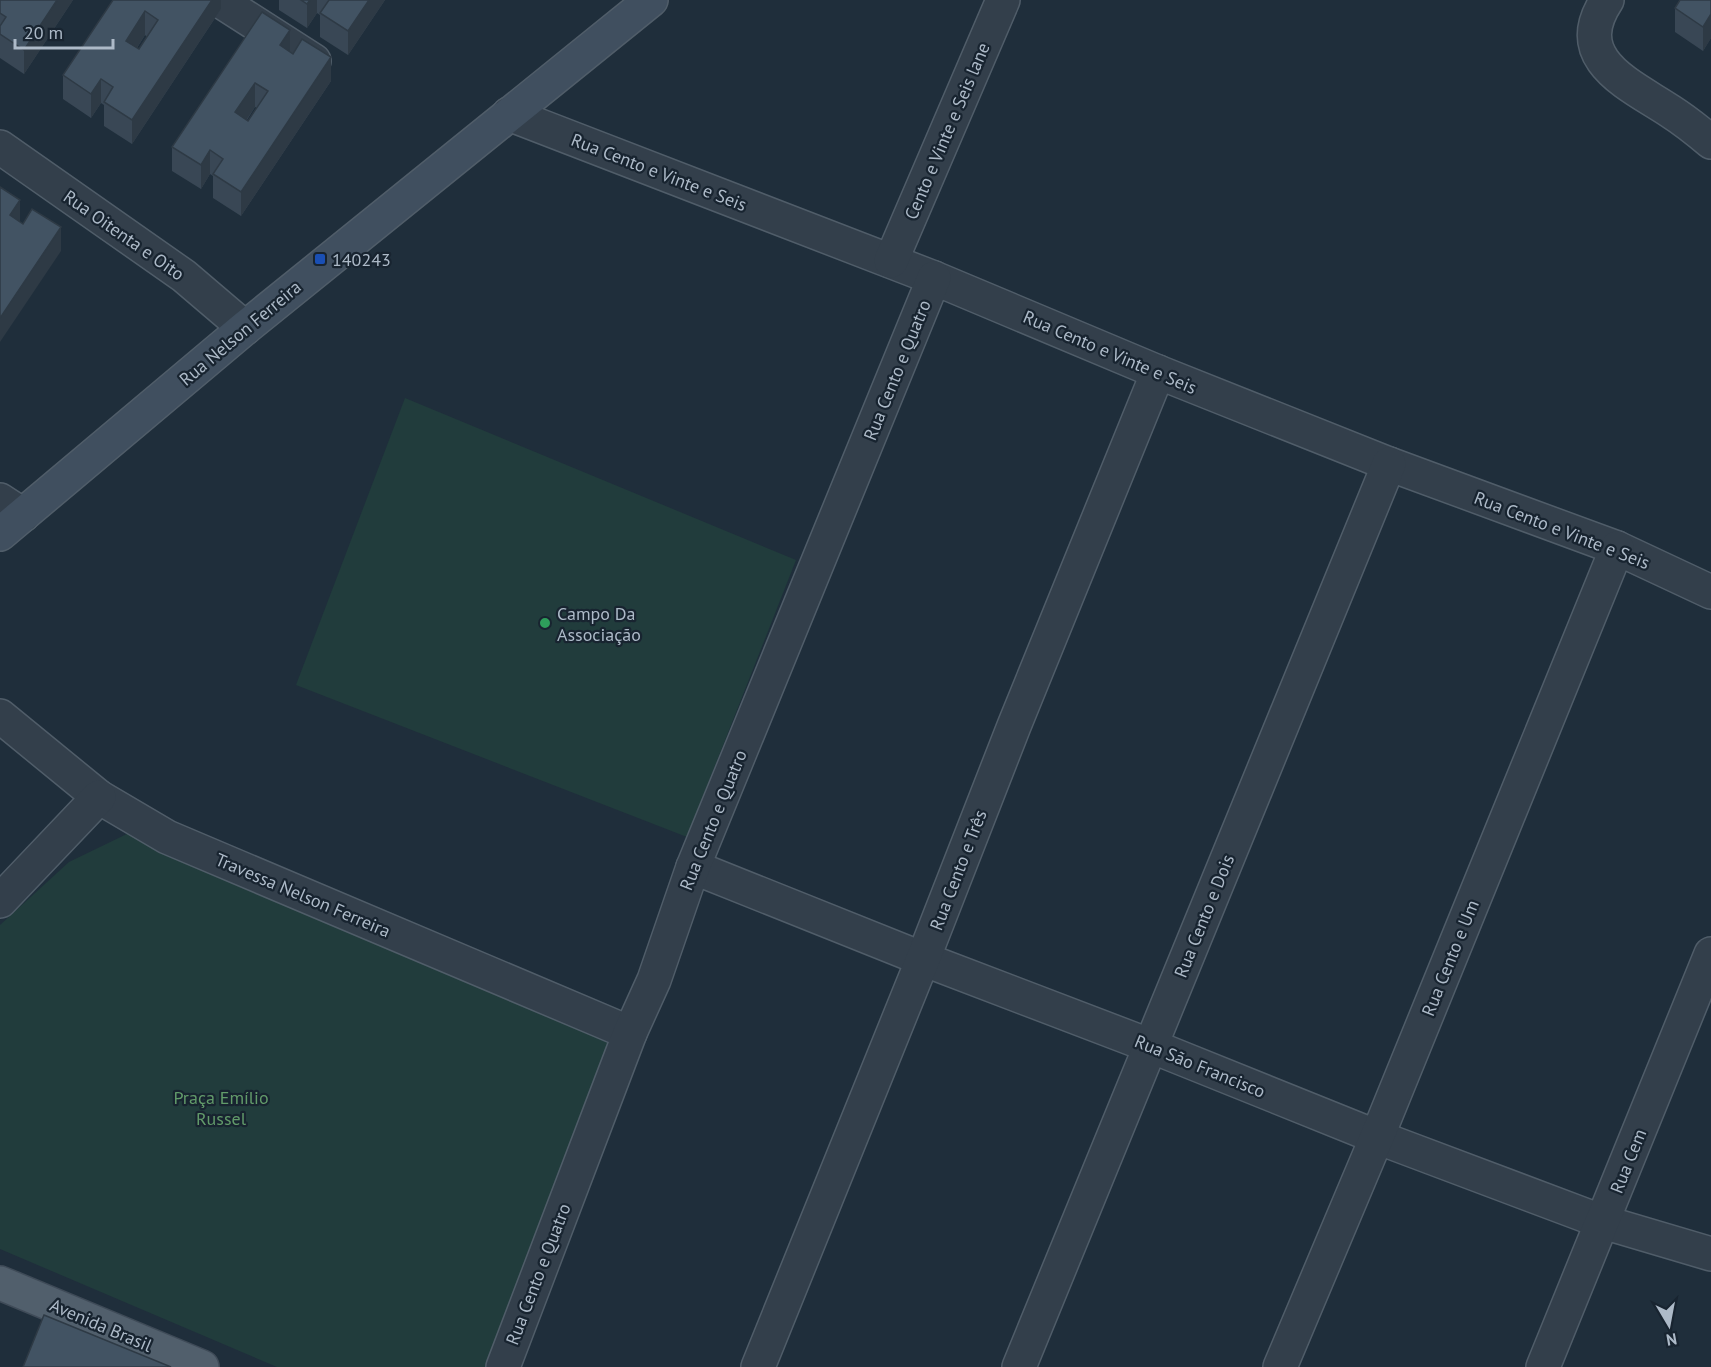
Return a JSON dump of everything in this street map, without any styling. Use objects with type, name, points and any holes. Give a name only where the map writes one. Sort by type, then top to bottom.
[{"type":"main road","name":"Rua Nelson Ferreira","points":[[8,516],[651,0]]},
{"type":"main road","name":"Avenida Brasil","points":[[0,1283],[202,1367]]},
{"type":"street","points":[[219,0],[314,62]]},
{"type":"street","name":"Cento e Vinte e Seis lane","points":[[891,261],[1003,0]]},
{"type":"street","points":[[1607,0],[1595,30],[1603,63],[1620,80],[1673,112],[1711,142]]},
{"type":"street","name":"Rua Cento e Vinte e Seis","points":[[509,114],[934,278],[1158,372],[1389,464],[1617,548],[1711,592]]},
{"type":"street","name":"Rua Oitenta e Oito","points":[[0,147],[184,276],[245,328]]},
{"type":"street","name":"Rua Cento e Quatro","points":[[503,1367],[630,1034],[654,980],[693,867],[934,278]]},
{"type":"street","name":"Rua Cento e Três","points":[[758,1367],[1158,372]]},
{"type":"street","name":"Rua Cento e Dois","points":[[1019,1367],[1389,464]]},
{"type":"street","name":"Rua Cento e Um","points":[[1280,1367],[1377,1137],[1617,548]]},
{"type":"street","name":"Travessa Nelson Ferreira","points":[[0,716],[99,797],[167,837],[630,1034]]},
{"type":"street","points":[[0,901],[99,797]]},
{"type":"street","name":"Rua São Francisco","points":[[693,867],[1377,1137],[1603,1222],[1711,1254]]},
{"type":"street","name":"Rua Cem","points":[[1543,1367],[1711,954]]},
{"type":"green space","name":"Campo Da Associação","points":[[405,398],[796,560],[687,837],[296,685]]},
{"type":"green space","name":"Praça Emílio Russel","points":[[131,832],[614,1040],[490,1367],[277,1367],[0,1249],[0,925],[69,862]]},
{"type":"building","points":[[0,0],[57,0],[24,50],[0,34],[0,26],[6,17],[0,13]]},
{"type":"building","points":[[113,0],[212,0],[132,120],[104,102],[113,87],[101,79],[91,94],[63,75]],"holes":[[[145,11],[158,20],[139,49],[126,41]]]},
{"type":"building","points":[[329,0],[369,0],[348,31],[320,13]]},
{"type":"building","points":[[1680,0],[1711,0],[1711,14],[1703,27],[1675,8]]},
{"type":"building","points":[[262,12],[290,30],[280,45],[293,54],[302,39],[331,57],[241,192],[213,174],[223,159],[210,150],[201,165],[172,147]],"holes":[[[255,83],[268,91],[248,121],[235,112]]]},
{"type":"building","points":[[0,187],[20,200],[10,215],[23,224],[32,209],[61,227],[0,318]]},
{"type":"building","points":[[44,1315],[171,1367],[23,1367]]},
{"type":"place","name":"140243","points":[[320,259]]},
{"type":"place","name":"Campo Da Associação","points":[[545,623]]}]
